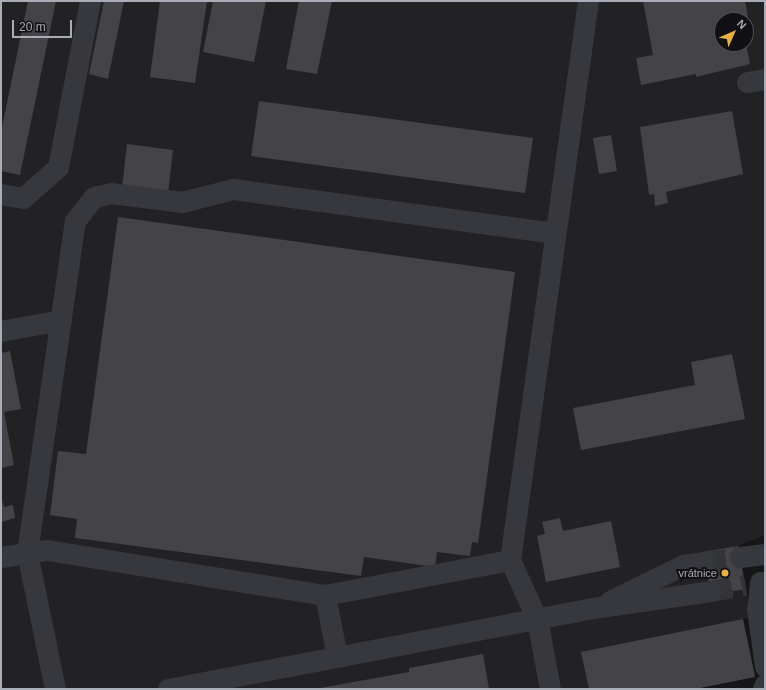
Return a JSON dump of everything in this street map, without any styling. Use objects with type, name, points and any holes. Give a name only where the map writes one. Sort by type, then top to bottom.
[{"type":"lane","points":[[1,194],[23,198],[58,167],[90,1]]},
{"type":"lane","points":[[550,689],[536,619],[510,560],[554,233],[588,1]]},
{"type":"lane","points":[[54,689],[27,553],[75,221],[94,197],[111,193],[182,202],[233,189],[246,190],[554,233]]},
{"type":"lane","points":[[1,331],[60,320]]},
{"type":"lane","points":[[1,557],[47,550],[325,595],[510,560]]},
{"type":"lane","points":[[740,557],[765,554]]},
{"type":"lane","points":[[593,608],[682,565],[705,562]]},
{"type":"lane","points":[[757,582],[757,609],[765,666]]},
{"type":"lane","points":[[168,689],[593,608],[710,591]]},
{"type":"lane","points":[[325,595],[337,657]]},
{"type":"lane","points":[[763,689],[765,684]]},
{"type":"shaded area","points":[[1,1],[765,1],[765,535],[738,546],[751,618],[743,619],[755,677],[695,689],[1,689]]},
{"type":"building","points":[[28,1],[56,1],[20,175],[1,171],[1,132]]},
{"type":"building","points":[[104,1],[124,1],[108,79],[89,74]]},
{"type":"building","points":[[160,1],[207,1],[195,83],[150,77]]},
{"type":"building","points":[[213,1],[266,1],[254,62],[203,52]]},
{"type":"building","points":[[299,1],[332,1],[317,74],[286,69]]},
{"type":"building","points":[[643,1],[745,1],[747,12],[714,12],[714,52],[748,52],[750,64],[696,77],[696,74],[641,85],[636,58],[653,55]]},
{"type":"building","points":[[259,101],[533,138],[525,193],[251,156]]},
{"type":"building","points":[[732,111],[743,174],[666,192],[668,203],[655,206],[654,194],[649,195],[640,127]]},
{"type":"building","points":[[611,135],[617,171],[599,174],[593,138]]},
{"type":"building","points":[[127,144],[173,150],[168,194],[122,188]]},
{"type":"building","points":[[118,217],[515,272],[478,543],[472,542],[470,556],[437,552],[435,567],[364,557],[361,576],[75,538],[77,519],[50,515],[58,451],[86,454]]},
{"type":"building","points":[[10,351],[21,409],[4,412],[14,465],[1,468],[1,353]]},
{"type":"building","points":[[732,354],[745,419],[581,450],[573,408],[695,385],[691,362]]},
{"type":"building","points":[[1,496],[4,507],[13,505],[15,518],[1,522]]},
{"type":"building","points":[[560,518],[563,531],[611,521],[620,567],[546,582],[537,536],[545,534],[542,522]]},
{"type":"building","name":"vrátnice","points":[[738,546],[746,589],[711,595],[703,552]]},
{"type":"building","points":[[743,619],[755,677],[695,689],[589,689],[581,652]]},
{"type":"building","points":[[483,654],[489,689],[315,689],[409,672],[409,668]]},
{"type":"tunnel","points":[[705,562],[740,557]]},
{"type":"tunnel","points":[[711,591],[745,585]]},
{"type":"place","name":"vrátnice","points":[[725,573]]}]
